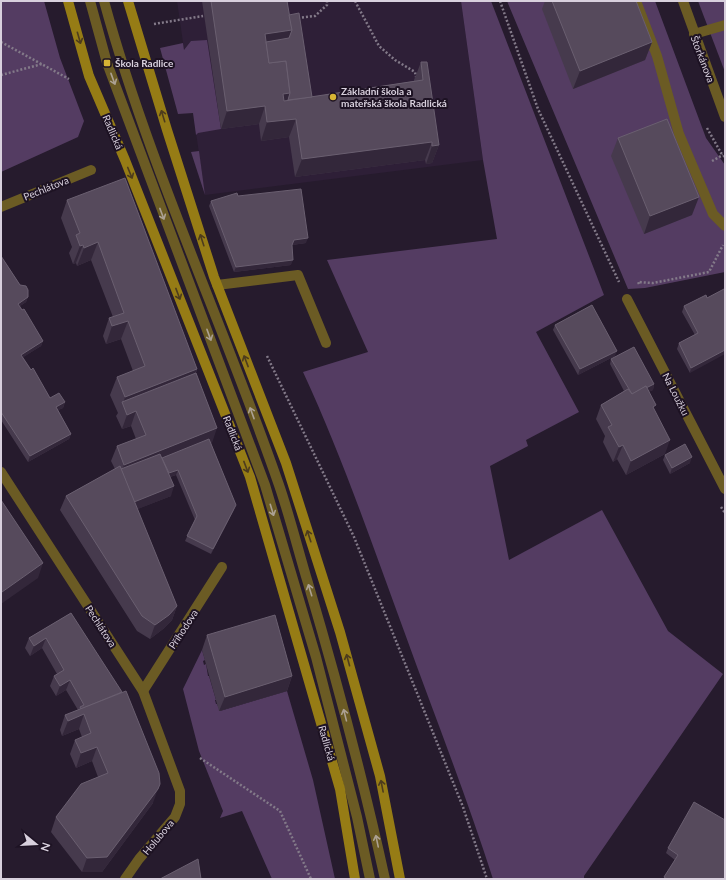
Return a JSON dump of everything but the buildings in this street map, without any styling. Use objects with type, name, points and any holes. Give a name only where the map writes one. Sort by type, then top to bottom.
[{"type":"main road","name":"Radlická","points":[[68,1],[90,76],[250,478],[340,789],[355,879]]},
{"type":"main road","points":[[128,1],[167,130],[217,285],[286,463],[340,632],[380,776],[400,879]]},
{"type":"street","points":[[90,1],[107,63],[265,485],[316,658],[357,817],[370,879]]},
{"type":"street","points":[[104,1],[121,60],[174,207],[279,486],[330,658],[372,817],[385,879]]},
{"type":"street","points":[[636,1],[657,56],[679,134],[713,214],[725,226]]},
{"type":"street","name":"Štorkánova","points":[[683,1],[725,117]]},
{"type":"street","points":[[694,34],[725,25]]},
{"type":"street","name":"Pechlátova","points":[[1,207],[92,170]]},
{"type":"street","points":[[217,285],[298,274],[326,343]]},
{"type":"street","name":"Na Loužku","points":[[628,299],[725,489]]},
{"type":"street","name":"Pechlátova","points":[[1,472],[143,691],[180,791]]},
{"type":"street","name":"Příhodova","points":[[143,691],[222,567]]},
{"type":"street","name":"Holubova","points":[[125,879],[175,817],[180,804],[180,791]]},
{"type":"path","points":[[294,18],[315,16],[327,5],[327,1]]},
{"type":"path","points":[[355,1],[379,46],[395,60],[415,72],[417,80]]},
{"type":"path","points":[[500,1],[538,109],[628,299]]},
{"type":"path","points":[[156,23],[203,16]]},
{"type":"path","points":[[1,42],[74,82]]},
{"type":"path","points":[[1,75],[42,64]]},
{"type":"path","points":[[717,159],[723,155]]},
{"type":"path","points":[[640,287],[638,282],[653,283],[709,272],[725,239]]},
{"type":"path","points":[[265,351],[354,537],[463,807],[487,879]]},
{"type":"path","points":[[718,502],[725,513]]},
{"type":"path","points":[[200,758],[280,811],[311,879]]},
{"type":"shaded area","points":[[1,1],[44,1],[60,58],[84,121],[78,137],[1,172]]},
{"type":"shaded area","name":"Základní škola a mateřská škola Radlická","points":[[177,1],[461,1],[483,160],[205,195]]},
{"type":"shaded area","points":[[461,1],[491,1],[604,295],[536,332],[579,412],[526,440],[528,446],[490,466],[509,560],[602,510],[668,631],[723,674],[584,876],[584,879],[493,879],[461,786],[356,500],[331,436],[303,372],[368,352],[327,260],[497,239],[483,160]]},
{"type":"shaded area","points":[[507,1],[655,1],[706,138],[725,165],[725,272],[645,288],[628,289]]},
{"type":"shaded area","points":[[698,1],[725,1],[725,72]]},
{"type":"shaded area","points":[[207,40],[221,129],[198,133],[196,135],[193,113],[178,114],[160,48],[183,43],[184,50],[191,41]]},
{"type":"shaded area","points":[[199,151],[205,195],[191,152]]},
{"type":"shaded area","points":[[202,650],[205,660],[203,661],[204,665],[206,664],[216,704],[220,711],[287,691],[313,780],[335,879],[272,879],[242,811],[220,818],[223,811],[199,751],[183,689]]},
{"type":"place","name":"Škola Radlice","points":[[107,63]]},
{"type":"place","name":"Základní škola a mateřská škola Radlická","points":[[333,97]]}]
